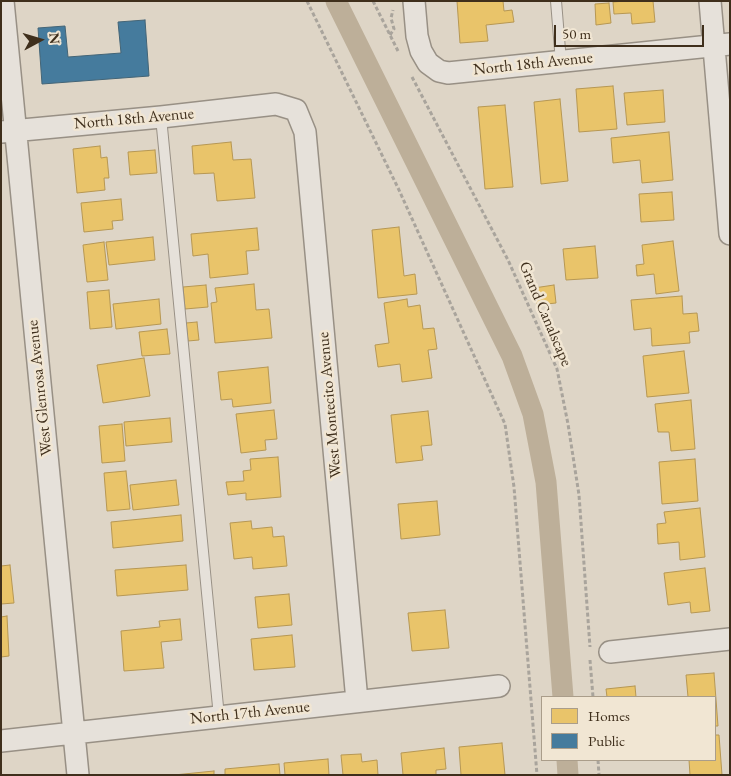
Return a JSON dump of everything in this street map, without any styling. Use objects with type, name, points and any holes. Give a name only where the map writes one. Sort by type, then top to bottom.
[{"type":"street","name":"West Glenrosa Avenue","points":[[3,1],[8,131],[78,775]]},
{"type":"street","points":[[710,1],[722,45],[730,234]]},
{"type":"street","name":"North 18th Avenue","points":[[404,4],[421,51],[428,63],[448,73],[722,45]]},
{"type":"street","name":"North 18th Avenue","points":[[8,131],[276,104],[296,110]]},
{"type":"street","name":"West Montecito Avenue","points":[[296,110],[305,132],[357,701]]},
{"type":"street","points":[[610,652],[730,639]]},
{"type":"street","name":"North 17th Avenue","points":[[1,741],[499,686]]},
{"type":"lane","points":[[556,1],[561,62]]},
{"type":"lane","points":[[161,117],[220,717]]},
{"type":"path","points":[[308,1],[400,190],[505,424],[514,488],[537,775]]},
{"type":"path","points":[[374,1],[399,52]]},
{"type":"path","points":[[390,35],[394,29],[391,18],[404,4]]},
{"type":"path","name":"Grand Canalscape","points":[[408,70],[508,260],[557,369],[579,495],[593,696]]},
{"type":"path","points":[[598,761],[599,775]]},
{"type":"building: Homes","points":[[457,1],[503,1],[504,11],[512,10],[514,22],[486,25],[488,41],[460,43]]},
{"type":"building: Homes","points":[[653,1],[655,22],[632,24],[631,13],[614,14],[613,2]]},
{"type":"building: Homes","points":[[609,3],[611,23],[596,25],[595,4]]},
{"type":"building: Homes","points":[[613,86],[617,129],[579,132],[576,89]]},
{"type":"building: Homes","points":[[663,90],[665,122],[627,125],[624,93]]},
{"type":"building: Homes","points":[[560,99],[568,181],[541,184],[534,102]]},
{"type":"building: Homes","points":[[505,105],[513,187],[485,189],[478,107]]},
{"type":"building: Homes","points":[[669,132],[673,180],[642,183],[640,160],[613,163],[611,138]]},
{"type":"building: Homes","points":[[231,142],[233,160],[251,159],[255,198],[217,201],[214,173],[194,174],[192,146]]},
{"type":"building: Homes","points":[[100,146],[101,158],[107,157],[109,178],[104,178],[105,190],[77,193],[73,149]]},
{"type":"building: Homes","points":[[155,150],[157,173],[130,175],[128,152]]},
{"type":"building: Homes","points":[[672,192],[674,220],[641,222],[639,194]]},
{"type":"building: Homes","points":[[121,199],[123,220],[112,221],[113,229],[84,232],[81,203]]},
{"type":"building: Homes","points":[[399,227],[404,276],[415,274],[417,294],[378,298],[372,230]]},
{"type":"building: Homes","points":[[257,228],[259,250],[246,251],[248,274],[210,278],[208,254],[193,256],[191,234]]},
{"type":"building: Homes","points":[[153,237],[155,260],[109,265],[106,242]]},
{"type":"building: Homes","points":[[673,241],[679,291],[656,294],[654,274],[637,276],[636,265],[644,264],[642,245]]},
{"type":"building: Homes","points":[[104,242],[108,280],[87,282],[83,245]]},
{"type":"building: Homes","points":[[595,246],[598,278],[566,280],[563,249]]},
{"type":"building: Homes","points":[[254,284],[256,310],[269,309],[272,338],[215,343],[211,303],[217,302],[215,288]]},
{"type":"building: Homes","points":[[206,285],[208,307],[185,309],[183,287]]},
{"type":"building: Homes","points":[[554,285],[556,303],[537,305],[534,288]]},
{"type":"building: Homes","points":[[109,290],[112,327],[90,329],[87,292]]},
{"type":"building: Homes","points":[[682,296],[683,314],[697,313],[699,331],[689,332],[690,343],[652,346],[651,328],[634,330],[631,300]]},
{"type":"building: Homes","points":[[159,299],[161,324],[116,329],[113,304]]},
{"type":"building: Homes","points":[[407,299],[408,307],[420,305],[423,329],[434,328],[437,349],[428,350],[432,378],[402,382],[400,364],[378,367],[375,345],[389,343],[384,303]]},
{"type":"building: Homes","points":[[197,322],[199,340],[188,341],[186,323]]},
{"type":"building: Homes","points":[[167,329],[170,354],[142,356],[139,332]]},
{"type":"building: Homes","points":[[684,351],[689,393],[647,397],[643,356]]},
{"type":"building: Homes","points":[[144,358],[150,396],[103,403],[97,365]]},
{"type":"building: Homes","points":[[268,367],[271,403],[233,407],[232,399],[221,400],[218,372]]},
{"type":"building: Homes","points":[[691,400],[695,449],[671,451],[669,432],[658,432],[655,404]]},
{"type":"building: Homes","points":[[274,410],[277,439],[265,440],[266,450],[241,453],[236,414]]},
{"type":"building: Homes","points":[[428,411],[432,445],[421,446],[423,460],[396,463],[391,415]]},
{"type":"building: Homes","points":[[170,418],[172,442],[126,446],[124,422]]},
{"type":"building: Homes","points":[[122,424],[125,461],[102,463],[99,426]]},
{"type":"building: Homes","points":[[278,457],[281,497],[246,500],[246,493],[228,495],[226,482],[244,481],[243,471],[251,470],[250,459]]},
{"type":"building: Homes","points":[[695,459],[698,501],[662,504],[659,462]]},
{"type":"building: Homes","points":[[126,471],[130,509],[107,511],[104,473]]},
{"type":"building: Homes","points":[[176,480],[179,505],[133,510],[130,485]]},
{"type":"building: Homes","points":[[437,501],[440,535],[401,539],[398,504]]},
{"type":"building: Homes","points":[[700,508],[705,557],[680,560],[679,542],[658,544],[657,524],[666,523],[664,512]]},
{"type":"building: Homes","points":[[181,515],[183,541],[113,548],[111,522]]},
{"type":"building: Homes","points":[[251,521],[252,529],[272,527],[273,537],[284,536],[287,566],[253,569],[252,557],[234,559],[230,523]]},
{"type":"building: Homes","points":[[10,565],[14,603],[1,604],[1,566]]},
{"type":"building: Homes","points":[[186,565],[188,590],[117,596],[115,570]]},
{"type":"building: Homes","points":[[705,568],[710,611],[691,613],[690,602],[668,605],[664,573]]},
{"type":"building: Homes","points":[[289,594],[292,625],[258,628],[255,597]]},
{"type":"building: Homes","points":[[445,610],[449,648],[412,651],[408,613]]},
{"type":"building: Homes","points":[[7,616],[9,656],[1,657],[1,617]]},
{"type":"building: Homes","points":[[180,619],[182,640],[161,642],[164,668],[124,671],[121,631],[160,627],[159,621]]},
{"type":"building: Homes","points":[[292,635],[295,667],[254,670],[251,639]]},
{"type":"building: Homes","points":[[714,673],[716,696],[688,696],[686,675]]},
{"type":"building: Homes","points":[[635,686],[636,696],[607,696],[606,689]]},
{"type":"building: Homes","points":[[716,700],[718,726],[716,726]]},
{"type":"building: Homes","points":[[716,735],[719,735],[722,775],[690,775],[689,761],[716,761]]},
{"type":"building: Homes","points":[[502,743],[505,775],[461,775],[459,747]]},
{"type":"building: Homes","points":[[444,748],[446,769],[436,770],[436,775],[403,775],[401,753]]},
{"type":"building: Homes","points":[[361,754],[362,762],[377,760],[378,775],[343,775],[341,755]]},
{"type":"building: Homes","points":[[328,759],[329,775],[285,775],[284,763]]},
{"type":"building: Homes","points":[[279,764],[280,775],[225,775],[225,769]]},
{"type":"building: Homes","points":[[214,771],[214,775],[174,775]]},
{"type":"building: Public","points":[[145,20],[149,76],[42,84],[38,28],[65,26],[68,57],[121,53],[118,22]]},
{"type":"waterway","points":[[336,1],[512,356],[533,414],[546,482],[563,696]]},
{"type":"waterway","points":[[567,761],[568,775]]}]
